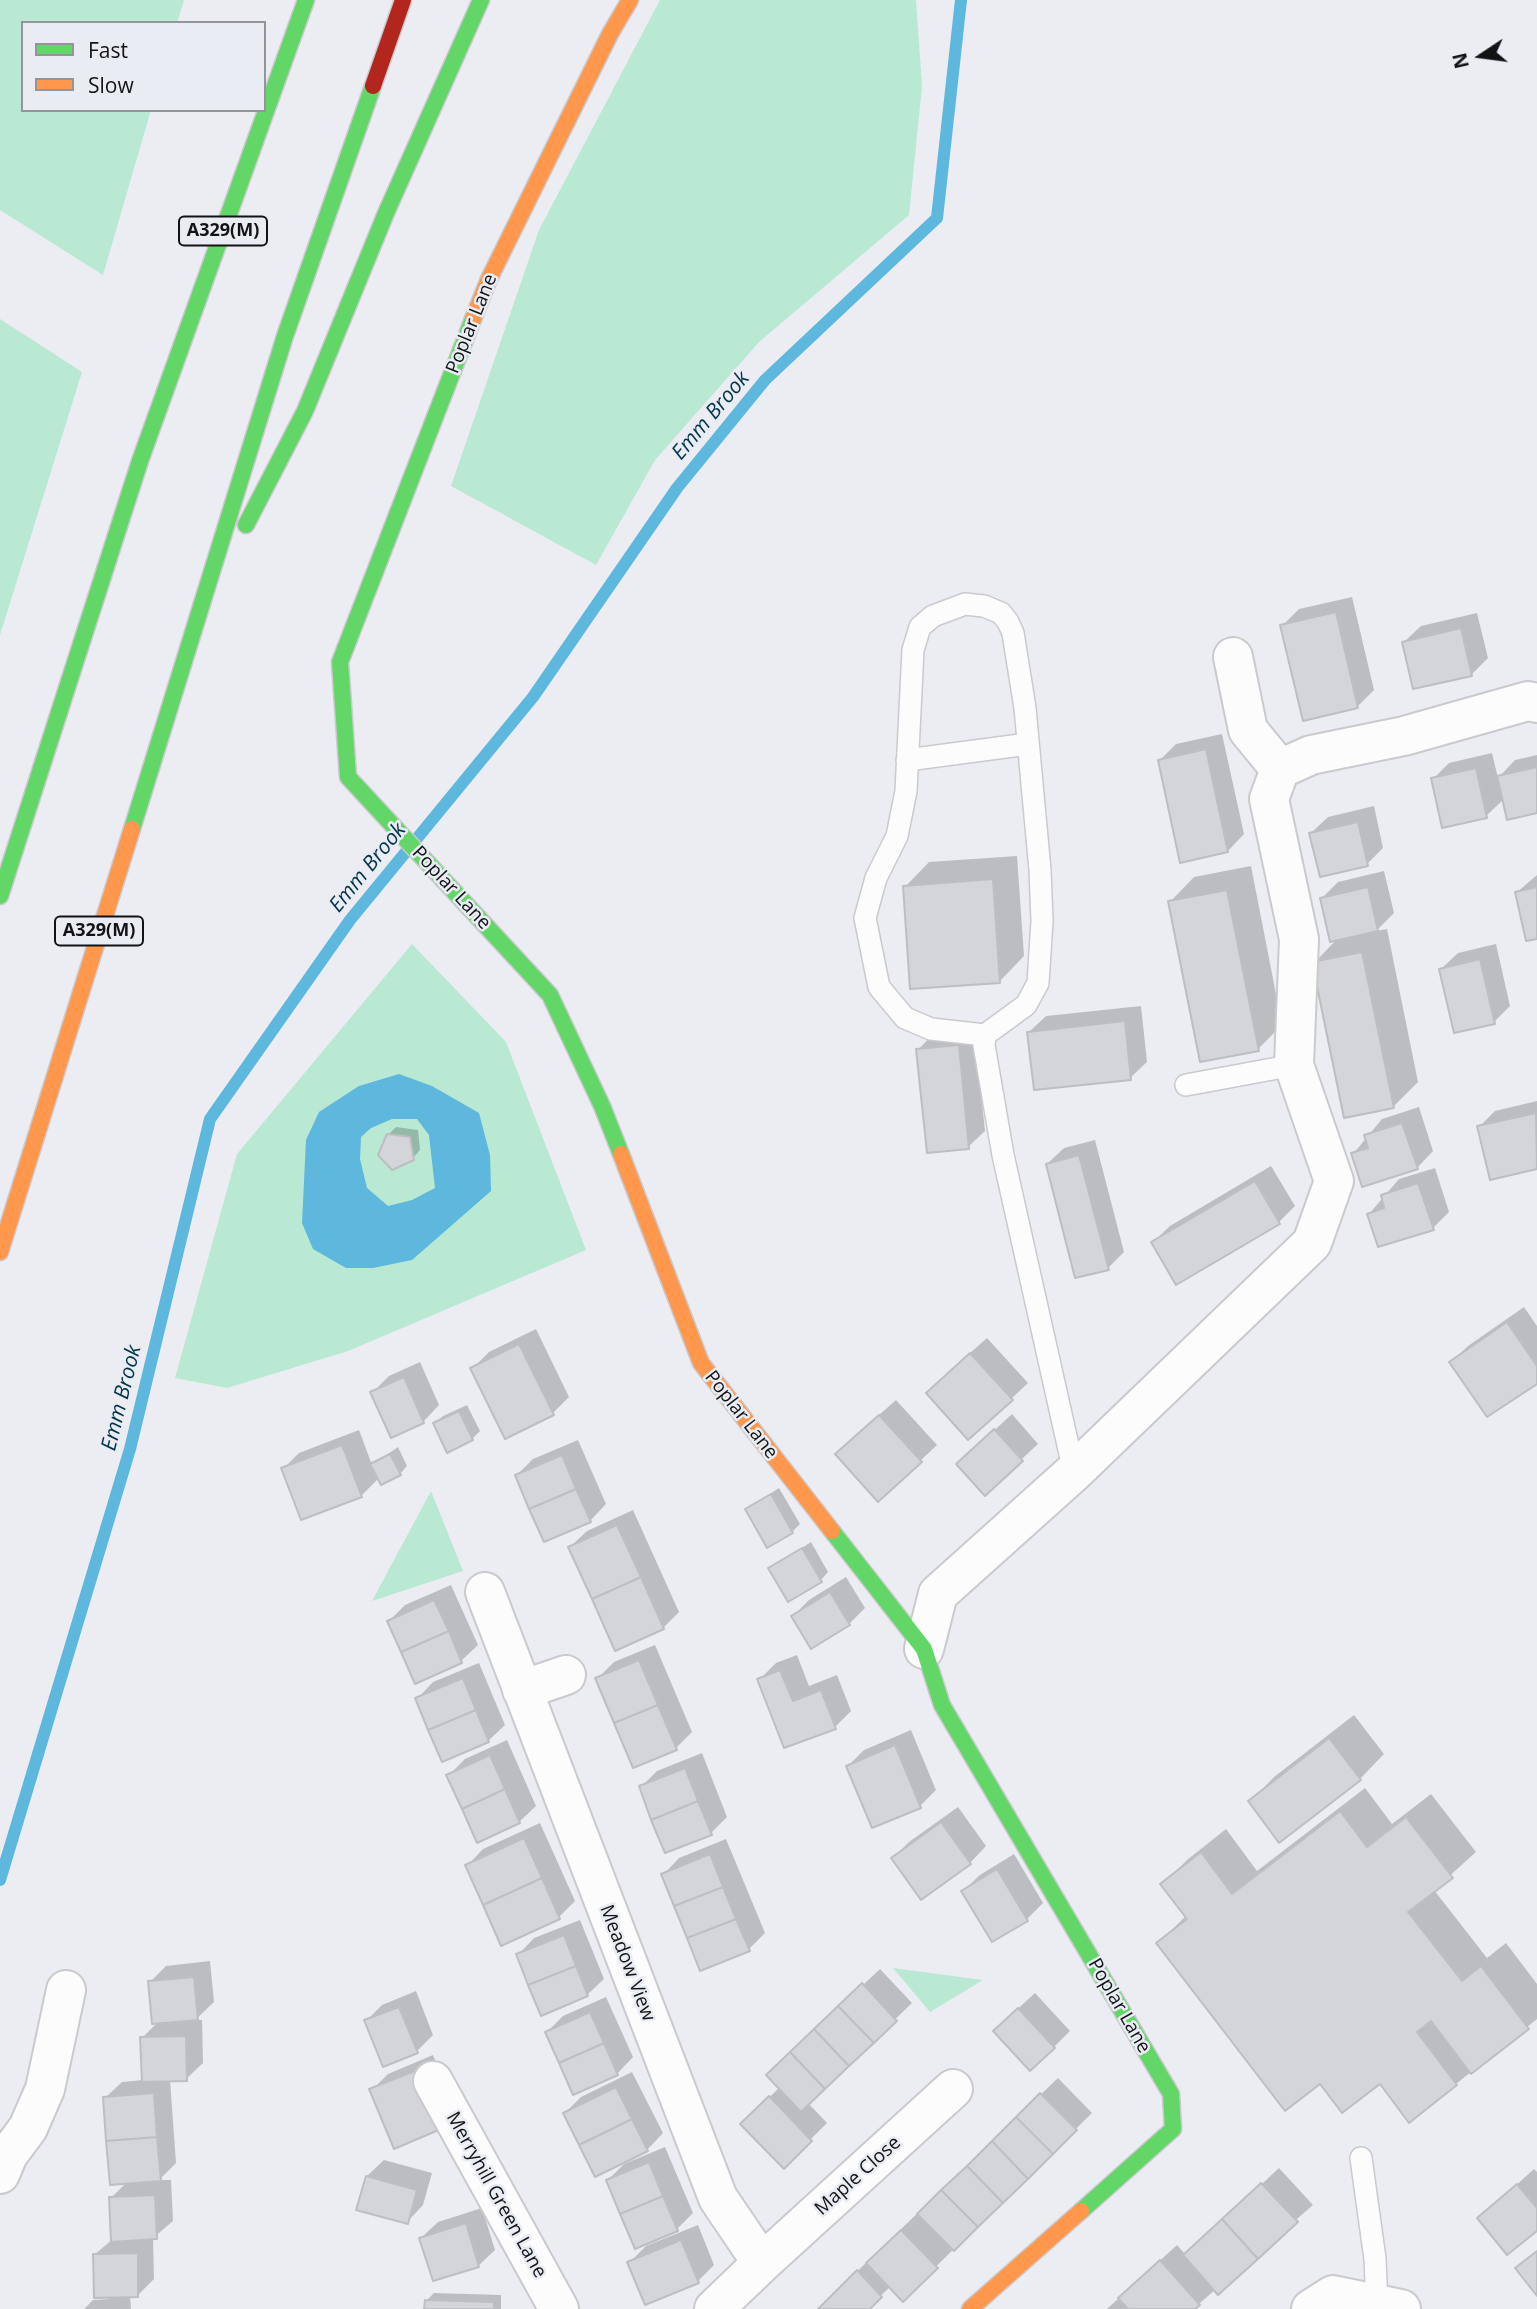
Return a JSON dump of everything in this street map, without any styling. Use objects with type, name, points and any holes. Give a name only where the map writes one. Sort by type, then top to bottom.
[{"type":"main road","name":"A329(M)","points":[[266,111],[306,0]]},
{"type":"main road","name":"A329(M)","points":[[0,1252],[285,336],[404,0]]},
{"type":"main road","points":[[201,611],[305,411],[386,213],[481,0]]},
{"type":"main road","name":"Poplar Lane","points":[[630,0],[610,34],[489,279],[340,662],[348,777],[551,995],[602,1106],[701,1363],[924,1650],[942,1704],[1171,2094],[1173,2129],[970,2309]]},
{"type":"main road","name":"A329(M)","points":[[0,896],[140,461],[266,112]]},
{"type":"street","points":[[1233,657],[1248,730],[1280,769]]},
{"type":"street","points":[[924,1650],[939,1594],[1074,1472],[1312,1243],[1334,1181],[1294,1065],[1299,939],[1269,799],[1280,769],[1311,755],[1404,736],[1528,701],[1537,703]]},
{"type":"street","name":"Meadow View","points":[[485,1592],[718,2198],[762,2263]]},
{"type":"street","points":[[522,1690],[566,1675]]},
{"type":"street","points":[[0,2175],[8,2155],[28,2128],[46,2090],[66,1990]]},
{"type":"street","name":"Merryhill Green Lane","points":[[433,2081],[559,2309]]},
{"type":"street","name":"Maple Close","points":[[762,2263],[953,2090]]},
{"type":"street","points":[[714,2309],[762,2263]]},
{"type":"street","points":[[1311,2309],[1333,2295],[1389,2307]]},
{"type":"lane","points":[[965,604],[984,606],[1001,613],[1013,633],[1028,744],[1040,870],[1042,921],[1038,983],[1026,1005],[985,1035],[931,1029],[905,1018],[879,987],[864,918],[876,878],[897,836],[906,791],[913,650],[920,627],[933,616],[965,604]]},
{"type":"lane","points":[[906,760],[1028,744]]},
{"type":"lane","points":[[985,1035],[984,1045],[1003,1155],[1074,1472]]},
{"type":"lane","points":[[1186,1085],[1294,1065]]},
{"type":"lane","points":[[1361,2158],[1375,2259],[1389,2307]]},
{"type":"green space","points":[[0,0],[184,0],[178,21],[21,21],[21,112],[150,112],[103,275],[0,210]]},
{"type":"green space","points":[[660,0],[916,0],[922,86],[909,215],[759,342],[655,460],[596,565],[451,486],[539,230]]},
{"type":"green space","points":[[0,319],[82,372],[0,635]]},
{"type":"green space","points":[[412,944],[506,1042],[586,1250],[348,1351],[227,1388],[175,1378],[237,1154]]},
{"type":"green space","points":[[431,1491],[463,1571],[372,1601]]},
{"type":"green space","points":[[893,1968],[983,1980],[930,2012]]},
{"type":"water","points":[[399,1074],[432,1086],[479,1113],[490,1155],[491,1191],[412,1260],[373,1268],[346,1268],[313,1249],[302,1223],[306,1140],[319,1112],[359,1086]],"holes":[[[392,1119],[417,1119],[429,1135],[435,1188],[412,1200],[388,1206],[367,1188],[360,1159],[361,1137],[371,1128]]]},
{"type":"building","points":[[1336,612],[1358,708],[1303,721],[1280,625]]},
{"type":"building","points":[[1461,628],[1472,676],[1413,689],[1402,642]]},
{"type":"building","points":[[1206,749],[1228,852],[1180,863],[1158,760]]},
{"type":"building","points":[[1537,767],[1537,813],[1507,820],[1497,776]]},
{"type":"building","points":[[1476,768],[1487,818],[1442,828],[1431,778]]},
{"type":"building","points":[[1358,822],[1368,866],[1320,877],[1309,833]]},
{"type":"building","points":[[993,879],[1000,983],[910,989],[903,886]]},
{"type":"building","points":[[1368,887],[1378,931],[1330,942],[1320,898]]},
{"type":"building","points":[[1537,887],[1537,939],[1526,941],[1515,892]]},
{"type":"building","points":[[1227,890],[1259,1051],[1200,1062],[1168,901]]},
{"type":"building","points":[[1362,952],[1394,1108],[1344,1118],[1312,962]]},
{"type":"building","points":[[1480,959],[1495,1024],[1454,1033],[1439,969]]},
{"type":"building","points":[[1125,1021],[1131,1080],[1034,1090],[1027,1032]]},
{"type":"building","points":[[959,1045],[969,1149],[927,1153],[916,1049]]},
{"type":"building","points":[[1536,1113],[1537,1169],[1490,1180],[1477,1126]]},
{"type":"building","points":[[1402,1123],[1418,1169],[1362,1187],[1351,1153],[1368,1148],[1364,1135]]},
{"type":"building","points":[[387,1134],[410,1137],[414,1160],[392,1170],[378,1155]]},
{"type":"building","points":[[1079,1155],[1109,1270],[1075,1278],[1046,1164]]},
{"type":"building","points":[[1255,1181],[1280,1224],[1176,1285],[1151,1242]]},
{"type":"building","points":[[1418,1183],[1434,1230],[1378,1247],[1367,1214],[1384,1208],[1381,1195]]},
{"type":"building","points":[[1507,1322],[1537,1366],[1537,1384],[1487,1417],[1449,1362]]},
{"type":"building","points":[[519,1344],[554,1415],[505,1439],[470,1368]]},
{"type":"building","points":[[970,1353],[1013,1400],[968,1440],[926,1393]]},
{"type":"building","points":[[404,1377],[424,1423],[391,1438],[370,1392]]},
{"type":"building","points":[[459,1411],[473,1440],[447,1453],[433,1423]]},
{"type":"building","points":[[879,1415],[922,1462],[878,1502],[835,1454]]},
{"type":"building","points":[[994,1429],[1023,1461],[985,1496],[956,1464]]},
{"type":"building","points":[[342,1445],[362,1497],[301,1520],[281,1468]]},
{"type":"building","points":[[390,1454],[401,1475],[381,1485],[370,1464]]},
{"type":"building","points":[[562,1455],[576,1489],[529,1509],[515,1475]]},
{"type":"building","points":[[576,1489],[591,1522],[544,1542],[529,1509]]},
{"type":"building","points":[[771,1494],[793,1533],[767,1548],[745,1509]]},
{"type":"building","points":[[617,1525],[641,1577],[592,1599],[568,1547]]},
{"type":"building","points":[[802,1548],[822,1582],[788,1602],[768,1568]]},
{"type":"building","points":[[641,1577],[664,1629],[615,1651],[592,1599]]},
{"type":"building","points":[[830,1592],[850,1625],[811,1649],[791,1616]]},
{"type":"building","points":[[434,1600],[449,1631],[401,1652],[387,1621]]},
{"type":"building","points":[[449,1631],[462,1663],[415,1684],[401,1652]]},
{"type":"building","points":[[639,1660],[658,1705],[614,1723],[595,1678]]},
{"type":"building","points":[[780,1670],[793,1701],[821,1690],[836,1729],[784,1748],[757,1679]]},
{"type":"building","points":[[463,1678],[476,1710],[428,1730],[415,1698]]},
{"type":"building","points":[[658,1705],[677,1750],[633,1768],[614,1723]]},
{"type":"building","points":[[476,1710],[489,1742],[442,1762],[428,1730]]},
{"type":"building","points":[[1329,1738],[1361,1780],[1279,1843],[1248,1801]]},
{"type":"building","points":[[895,1745],[921,1808],[872,1828],[846,1766]]},
{"type":"building","points":[[490,1755],[505,1789],[462,1809],[446,1775]]},
{"type":"building","points":[[685,1768],[698,1801],[651,1820],[639,1786]]},
{"type":"building","points":[[505,1789],[520,1823],[477,1843],[462,1809]]},
{"type":"building","points":[[698,1801],[712,1835],[665,1853],[651,1820]]},
{"type":"building","points":[[1340,1811],[1367,1847],[1406,1817],[1453,1878],[1408,1912],[1462,1981],[1481,1966],[1529,2029],[1471,2074],[1431,2021],[1417,2032],[1457,2085],[1409,2123],[1380,2084],[1342,2113],[1320,2084],[1285,2111],[1156,1943],[1187,1919],[1160,1884],[1201,1852],[1232,1894]]},
{"type":"building","points":[[941,1822],[971,1864],[921,1900],[891,1858]]},
{"type":"building","points":[[524,1838],[542,1878],[483,1905],[465,1865]]},
{"type":"building","points":[[710,1854],[723,1887],[674,1906],[661,1874]]},
{"type":"building","points":[[997,1869],[1028,1921],[992,1942],[961,1891]]},
{"type":"building","points":[[542,1878],[560,1919],[501,1946],[483,1905]]},
{"type":"building","points":[[723,1887],[736,1919],[687,1938],[674,1906]]},
{"type":"building","points":[[736,1919],[750,1951],[700,1971],[687,1938]]},
{"type":"building","points":[[564,1935],[576,1966],[528,1985],[516,1954]]},
{"type":"building","points":[[576,1966],[588,1996],[541,2016],[528,1985]]},
{"type":"building","points":[[194,1977],[198,2020],[152,2024],[148,1981]]},
{"type":"building","points":[[862,1983],[897,2021],[874,2043],[838,2006]]},
{"type":"building","points":[[838,2006],[874,2043],[849,2066],[814,2029]]},
{"type":"building","points":[[399,2007],[418,2053],[383,2067],[364,2020]]},
{"type":"building","points":[[1018,2008],[1055,2048],[1030,2071],[993,2031]]},
{"type":"building","points":[[590,2012],[604,2043],[559,2063],[545,2032]]},
{"type":"building","points":[[814,2029],[849,2066],[825,2089],[790,2052]]},
{"type":"building","points":[[186,2036],[187,2081],[142,2082],[140,2037]]},
{"type":"building","points":[[604,2043],[618,2075],[573,2095],[559,2063]]},
{"type":"building","points":[[790,2052],[825,2089],[801,2112],[766,2075]]},
{"type":"building","points":[[417,2070],[441,2129],[394,2149],[369,2089]]},
{"type":"building","points":[[616,2087],[632,2119],[579,2145],[563,2113]]},
{"type":"building","points":[[154,2093],[157,2137],[106,2141],[103,2097]]},
{"type":"building","points":[[1040,2093],[1077,2130],[1053,2154],[1016,2117]]},
{"type":"building","points":[[769,2096],[812,2141],[784,2169],[740,2124]]},
{"type":"building","points":[[1016,2117],[1053,2154],[1028,2179],[992,2141]]},
{"type":"building","points":[[632,2119],[648,2151],[595,2177],[579,2145]]},
{"type":"building","points":[[157,2137],[161,2181],[110,2185],[106,2141]]},
{"type":"building","points":[[992,2141],[1028,2179],[1003,2203],[967,2166]]},
{"type":"building","points":[[649,2162],[663,2196],[620,2214],[606,2180]]},
{"type":"building","points":[[967,2166],[1003,2203],[978,2227],[941,2190]]},
{"type":"building","points":[[366,2176],[417,2190],[408,2224],[356,2210]]},
{"type":"building","points":[[1261,2183],[1298,2222],[1258,2259],[1222,2219]]},
{"type":"building","points":[[1517,2184],[1537,2208],[1537,2231],[1507,2255],[1477,2218]]},
{"type":"building","points":[[941,2190],[978,2227],[954,2251],[917,2214]]},
{"type":"building","points":[[155,2195],[157,2239],[111,2242],[109,2197]]},
{"type":"building","points":[[663,2196],[678,2231],[635,2249],[620,2214]]},
{"type":"building","points":[[1222,2219],[1258,2259],[1218,2295],[1183,2255]]},
{"type":"building","points":[[466,2223],[479,2267],[433,2281],[419,2238]]},
{"type":"building","points":[[901,2230],[938,2268],[903,2302],[866,2263]]},
{"type":"building","points":[[681,2240],[699,2283],[645,2305],[627,2262]]},
{"type":"building","points":[[1537,2251],[1537,2296],[1515,2268]]},
{"type":"building","points":[[138,2253],[138,2297],[94,2298],[93,2254]]},
{"type":"building","points":[[1160,2260],[1200,2305],[1195,2309],[1128,2309],[1118,2298]]},
{"type":"building","points":[[857,2270],[882,2297],[870,2309],[818,2309]]},
{"type":"building","points":[[425,2300],[494,2302],[494,2309],[424,2309]]},
{"type":"waterway","name":"Emm Brook","points":[[0,1880],[130,1449],[210,1119],[350,920],[533,697],[677,488],[765,380],[937,218],[961,0]]},
{"type":"traffic: fast","points":[[266,111],[306,0]]},
{"type":"traffic: fast","points":[[246,525],[305,411],[386,213],[481,0]]},
{"type":"traffic: fast","points":[[132,829],[285,336],[373,86]]},
{"type":"traffic: fast","points":[[0,896],[140,461],[266,112]]},
{"type":"traffic: fast","points":[[473,319],[340,662],[348,777],[550,995],[602,1106],[621,1154]]},
{"type":"traffic: fast","points":[[832,1531],[924,1649],[942,1705],[1171,2094],[1173,2129],[1081,2211]]},
{"type":"traffic: slow","points":[[473,319],[489,279],[610,34],[630,0]]},
{"type":"traffic: slow","points":[[0,1252],[132,829]]},
{"type":"traffic: slow","points":[[621,1154],[701,1363],[832,1531]]},
{"type":"traffic: slow","points":[[970,2309],[1081,2211]]},
{"type":"traffic: jam","points":[[373,86],[403,0]]}]
